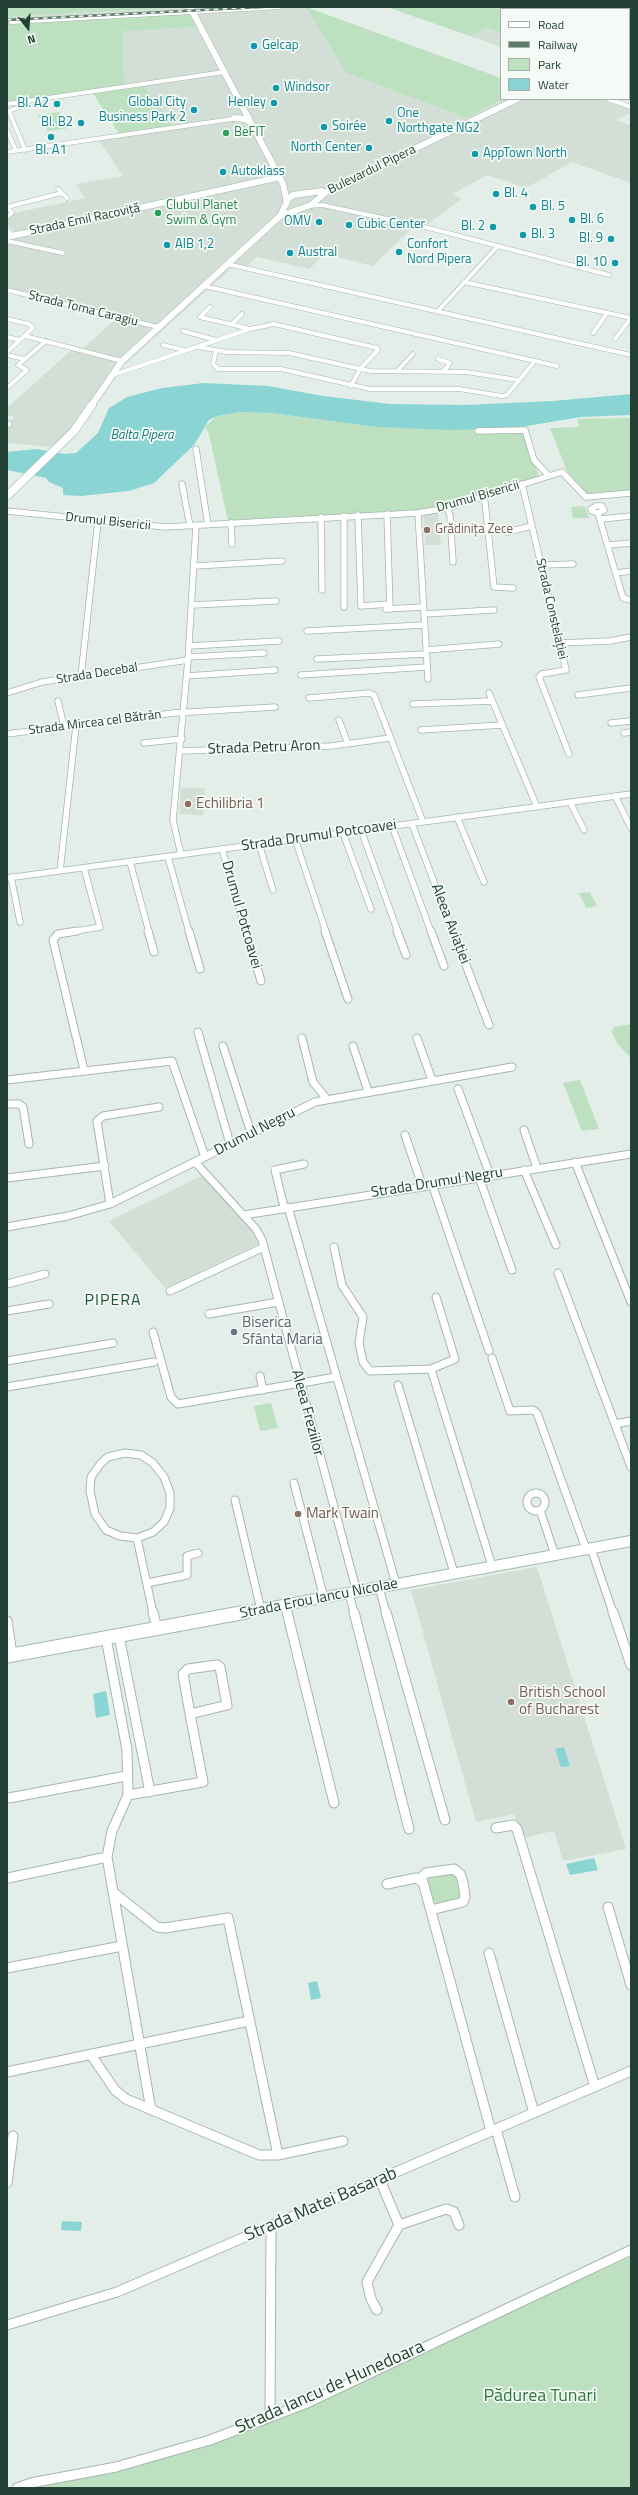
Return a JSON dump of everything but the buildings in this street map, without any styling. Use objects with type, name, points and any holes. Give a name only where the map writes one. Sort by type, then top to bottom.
[{"type":"main road","points":[[191,10],[245,115],[253,137],[262,144]]},
{"type":"main road","name":"Bulevardul Pipera","points":[[280,216],[286,201],[293,195],[322,191],[509,100]]},
{"type":"main road","name":"Bulevardul Pipera","points":[[7,496],[74,431],[115,368],[280,216],[305,206],[315,201],[326,192],[515,100]]},
{"type":"main road","points":[[234,118],[245,115]]},
{"type":"main road","points":[[245,115],[251,123],[280,177],[283,184],[286,201],[294,206],[305,206]]},
{"type":"main road","name":"Strada Emil Racoviță","points":[[10,236],[280,177]]},
{"type":"main road","points":[[283,184],[288,190],[304,194]]},
{"type":"main road","name":"Bulevardul Pipera","points":[[304,194],[315,201]]},
{"type":"main road","name":"Strada Erou Iancu Nicolae","points":[[10,1655],[631,1541]]},
{"type":"street","points":[[11,22],[191,10],[280,7]]},
{"type":"street","points":[[7,102],[14,103],[224,72]]},
{"type":"street","points":[[611,100],[631,107]]},
{"type":"street","points":[[25,150],[9,111],[28,105]]},
{"type":"street","points":[[7,152],[234,118]]},
{"type":"street","points":[[7,130],[16,151]]},
{"type":"street","points":[[58,189],[67,198]]},
{"type":"street","points":[[7,217],[12,213],[7,207],[62,194]]},
{"type":"street","points":[[315,201],[322,205]]},
{"type":"street","points":[[305,206],[322,205],[429,228],[609,275]]},
{"type":"street","points":[[7,230],[10,236]]},
{"type":"street","points":[[7,241],[63,253]]},
{"type":"street","points":[[437,312],[498,246]]},
{"type":"street","points":[[227,264],[631,355]]},
{"type":"street","points":[[464,282],[630,319],[615,339]]},
{"type":"street","points":[[204,286],[557,366]]},
{"type":"street","name":"Strada Toma Caragiu","points":[[7,290],[158,327]]},
{"type":"street","points":[[210,307],[200,317],[250,329]]},
{"type":"street","points":[[590,313],[606,314]]},
{"type":"street","points":[[232,324],[242,314]]},
{"type":"street","points":[[592,333],[606,314]]},
{"type":"street","points":[[7,319],[32,326],[33,328],[7,352]]},
{"type":"street","points":[[110,376],[250,329],[274,324],[377,348],[360,369],[351,386]]},
{"type":"street","points":[[183,331],[217,340]]},
{"type":"street","points":[[7,336],[20,340]]},
{"type":"street","points":[[25,336],[122,361]]},
{"type":"street","points":[[7,388],[27,370],[18,366],[24,359],[46,341]]},
{"type":"street","points":[[163,346],[185,350]]},
{"type":"street","points":[[197,347],[216,351],[289,353],[360,369],[477,373],[518,380]]},
{"type":"street","points":[[216,351],[213,364],[218,369],[281,369],[351,386],[370,389],[464,389],[502,396],[507,394],[534,362]]},
{"type":"street","points":[[397,371],[413,354]]},
{"type":"street","points":[[7,355],[24,359]]},
{"type":"street","points":[[438,359],[450,363],[444,371]]},
{"type":"street","points":[[115,368],[126,370]]},
{"type":"street","points":[[478,431],[525,430],[534,460],[549,476]]},
{"type":"street","points":[[196,449],[208,525]]},
{"type":"street","name":"Drumul Bisericii","points":[[7,511],[156,527],[358,515],[418,513],[447,508],[565,471],[582,495],[591,498]]},
{"type":"street","points":[[181,855],[173,820],[182,739],[195,566],[193,526],[182,484]]},
{"type":"street","name":"Strada Constelației","points":[[522,484],[565,672],[542,674],[539,677],[569,754]]},
{"type":"street","points":[[628,600],[616,573],[602,519],[598,513],[592,510],[596,506],[591,498],[631,493]]},
{"type":"street","points":[[482,497],[485,502],[494,587],[513,588]]},
{"type":"street","points":[[447,508],[450,515],[453,562]]},
{"type":"street","points":[[418,513],[428,679]]},
{"type":"street","points":[[387,514],[389,607]]},
{"type":"street","points":[[358,515],[361,606],[423,607]]},
{"type":"street","points":[[344,516],[344,607]]},
{"type":"street","points":[[602,519],[631,516]]},
{"type":"street","points":[[321,517],[322,590]]},
{"type":"street","points":[[81,676],[98,521]]},
{"type":"street","points":[[231,523],[232,544]]},
{"type":"street","points":[[507,532],[532,526]]},
{"type":"street","points":[[609,545],[631,543]]},
{"type":"street","points":[[195,566],[282,561]]},
{"type":"street","points":[[541,565],[573,564]]},
{"type":"street","points":[[616,573],[631,571]]},
{"type":"street","points":[[192,605],[276,601]]},
{"type":"street","points":[[376,610],[389,607]]},
{"type":"street","points":[[424,614],[494,610]]},
{"type":"street","points":[[307,631],[424,625]]},
{"type":"street","points":[[559,643],[631,637]]},
{"type":"street","points":[[189,646],[279,640]]},
{"type":"street","points":[[317,659],[426,652],[499,644]]},
{"type":"street","name":"Strada Decebal","points":[[7,693],[36,684],[188,659],[264,653]]},
{"type":"street","points":[[301,675],[427,667]]},
{"type":"street","points":[[187,676],[274,670]]},
{"type":"street","points":[[605,687],[631,684]]},
{"type":"street","points":[[578,695],[631,688]]},
{"type":"street","points":[[489,693],[537,806]]},
{"type":"street","points":[[309,698],[372,694],[424,822]]},
{"type":"street","points":[[413,704],[492,701]]},
{"type":"street","points":[[58,702],[64,727]]},
{"type":"street","name":"Strada Mircea cel Bătrân","points":[[7,734],[184,712],[275,707]]},
{"type":"street","points":[[339,720],[348,744]]},
{"type":"street","points":[[611,723],[631,720]]},
{"type":"street","points":[[421,730],[502,725]]},
{"type":"street","points":[[60,871],[76,726]]},
{"type":"street","points":[[624,733],[631,732]]},
{"type":"street","name":"Strada Petru Aron","points":[[180,751],[348,744],[390,738]]},
{"type":"street","points":[[144,743],[182,739]]},
{"type":"street","name":"Strada Drumul Potcoavei","points":[[9,878],[631,794]]},
{"type":"street","points":[[615,796],[631,828]]},
{"type":"street","points":[[570,802],[584,830]]},
{"type":"street","points":[[457,818],[484,882]]},
{"type":"street","name":"Aleea Aviației","points":[[412,824],[489,1025]]},
{"type":"street","points":[[392,826],[444,966]]},
{"type":"street","points":[[360,830],[406,955]]},
{"type":"street","points":[[343,833],[371,909]]},
{"type":"street","points":[[295,839],[348,999]]},
{"type":"street","points":[[259,844],[273,890]]},
{"type":"street","name":"Drumul Potcoavei","points":[[222,849],[260,981]]},
{"type":"street","points":[[168,857],[200,969]]},
{"type":"street","points":[[130,862],[154,952]]},
{"type":"street","points":[[84,868],[100,927],[58,934],[53,940],[84,1070]]},
{"type":"street","points":[[9,878],[20,922]]},
{"type":"street","points":[[198,1032],[230,1144]]},
{"type":"street","points":[[302,1038],[313,1082],[326,1098]]},
{"type":"street","points":[[417,1038],[432,1080]]},
{"type":"street","points":[[223,1046],[251,1133]]},
{"type":"street","points":[[353,1046],[368,1091]]},
{"type":"street","points":[[7,1080],[172,1061],[205,1157]]},
{"type":"street","name":"Drumul Negru","points":[[7,1227],[78,1214],[110,1204],[305,1106],[326,1098],[512,1067]]},
{"type":"street","points":[[458,1089],[490,1175]]},
{"type":"street","points":[[7,1104],[19,1104],[23,1107],[29,1144]]},
{"type":"street","points":[[110,1204],[97,1121],[99,1118],[159,1107]]},
{"type":"street","points":[[524,1130],[537,1168]]},
{"type":"street","points":[[405,1135],[422,1186]]},
{"type":"street","name":"Strada Drumul Negru","points":[[244,1215],[490,1175],[631,1155]]},
{"type":"street","name":"Aleea Freziilor","points":[[195,1162],[244,1215],[259,1234],[264,1247],[353,1592],[409,1829]]},
{"type":"street","points":[[575,1162],[631,1302]]},
{"type":"street","points":[[304,1164],[275,1170],[396,1584]]},
{"type":"street","points":[[7,1178],[105,1166]]},
{"type":"street","points":[[524,1170],[556,1245]]},
{"type":"street","points":[[479,1177],[512,1270]]},
{"type":"street","points":[[432,1184],[510,1411],[515,1412],[533,1410],[537,1413],[631,1665]]},
{"type":"street","points":[[170,1291],[264,1247]]},
{"type":"street","points":[[334,1247],[342,1285],[363,1317],[358,1344],[365,1366],[375,1371],[404,1368],[431,1369],[452,1361],[456,1356],[436,1297]]},
{"type":"street","points":[[558,1272],[631,1467]]},
{"type":"street","points":[[7,1284],[45,1274]]},
{"type":"street","points":[[209,1314],[278,1302]]},
{"type":"street","points":[[7,1311],[49,1304]]},
{"type":"street","points":[[153,1332],[171,1397],[175,1403],[182,1404],[336,1377]]},
{"type":"street","points":[[7,1361],[113,1342]]},
{"type":"street","points":[[7,1387],[154,1362]]},
{"type":"street","points":[[431,1369],[492,1566]]},
{"type":"street","points":[[260,1376],[263,1390]]},
{"type":"street","points":[[398,1385],[454,1573]]},
{"type":"street","points":[[615,1424],[631,1421]]},
{"type":"street","points":[[134,1453],[148,1459],[162,1472],[168,1488],[170,1508],[164,1522],[153,1532],[137,1538],[120,1536],[106,1530],[98,1520],[92,1503],[89,1486],[91,1477],[101,1463],[117,1454],[134,1453]]},
{"type":"street","points":[[294,1483],[324,1598]]},
{"type":"street","points":[[235,1500],[261,1610]]},
{"type":"street","points":[[540,1510],[555,1555]]},
{"type":"street","points":[[137,1538],[157,1629]]},
{"type":"street","points":[[147,1583],[187,1575],[187,1556],[198,1553]]},
{"type":"street","points":[[379,1587],[445,1820]]},
{"type":"street","points":[[285,1605],[334,1803]]},
{"type":"street","points":[[7,1621],[10,1655]]},
{"type":"street","points":[[119,1636],[150,1792]]},
{"type":"street","points":[[106,1638],[127,1750],[126,1776],[128,1795],[112,1831],[107,1857],[151,2110]]},
{"type":"street","points":[[128,1795],[203,1782],[190,1714],[183,1674],[188,1669],[217,1665],[220,1667],[227,1705],[224,1707],[190,1714]]},
{"type":"street","points":[[9,1798],[126,1776]]},
{"type":"street","points":[[496,1828],[512,1825],[517,1829],[595,2087]]},
{"type":"street","points":[[8,1878],[107,1857]]},
{"type":"street","points":[[387,1884],[420,1878],[426,1873],[454,1869],[460,1874],[463,1882],[465,1898],[463,1902],[432,1910]]},
{"type":"street","points":[[420,1878],[432,1910],[494,2130],[515,2197]]},
{"type":"street","points":[[113,1892],[157,1927],[165,1928],[228,1918],[278,2155]]},
{"type":"street","points":[[608,1907],[631,1985]]},
{"type":"street","points":[[7,1968],[122,1946]]},
{"type":"street","points":[[489,1953],[534,2113]]},
{"type":"street","points":[[7,2072],[249,2021]]},
{"type":"street","points":[[90,2055],[115,2090],[126,2099],[259,2155],[278,2155],[343,2141]]},
{"type":"street","name":"Strada Matei Basarab","points":[[7,2325],[104,2297],[380,2180],[631,2071]]},
{"type":"street","points":[[7,2183],[13,2136]]},
{"type":"street","points":[[380,2180],[396,2223],[399,2225]]},
{"type":"street","points":[[377,2310],[371,2299],[368,2282],[369,2275],[399,2225],[446,2210],[454,2212],[459,2225]]},
{"type":"street","points":[[270,2227],[270,2417]]},
{"type":"street","name":"Strada Iancu de Hunedoara","points":[[16,2488],[31,2483],[122,2466],[210,2440],[307,2403],[631,2250]]},
{"type":"shaded area","points":[[194,7],[272,7],[7,21],[7,17]]},
{"type":"shaded area","points":[[306,7],[346,73],[467,118],[504,100],[615,100],[631,106],[631,113],[616,120],[631,126],[631,183],[572,162],[526,188],[487,175],[453,194],[461,199],[428,224],[412,228],[373,266],[325,254],[309,269],[257,257],[246,267],[236,264],[122,367],[89,417],[63,448],[7,443],[7,424],[15,417],[7,415],[7,408],[76,346],[83,348],[120,316],[7,288],[7,235],[15,233],[7,223],[7,219],[14,213],[85,198],[76,184],[123,176],[99,140],[173,127],[124,85],[123,31],[195,27],[189,13]]},
{"type":"shaded area","points":[[491,7],[631,7],[631,46],[630,8],[500,8],[500,10]]},
{"type":"shaded area","points":[[487,28],[500,33],[500,47],[470,36]]},
{"type":"shaded area","points":[[438,512],[441,545],[426,545],[423,513]]},
{"type":"shaded area","points":[[181,788],[205,788],[203,815],[179,814]]},
{"type":"shaded area","points":[[203,1175],[253,1232],[258,1244],[165,1288],[109,1221]]},
{"type":"shaded area","name":"British School of Bucharest","points":[[537,1567],[626,1849],[563,1861],[554,1831],[522,1838],[514,1814],[476,1822],[411,1590]]},
{"type":"green space","points":[[7,7],[185,7],[7,17]]},
{"type":"green space","points":[[306,7],[500,78],[500,100],[502,100],[467,118],[346,73]]},
{"type":"green space","points":[[387,7],[491,7],[500,10],[500,33],[487,28],[470,36]]},
{"type":"green space","points":[[182,12],[189,13],[196,27],[123,31],[124,85],[142,83],[174,129],[121,137],[91,90],[7,102],[7,21]]},
{"type":"green space","points":[[59,112],[69,128],[48,131],[38,115]]},
{"type":"green space","points":[[240,412],[271,413],[377,427],[518,430],[523,433],[539,476],[444,506],[419,510],[228,521],[209,434],[205,427],[217,416]]},
{"type":"green space","points":[[631,418],[631,492],[589,497],[567,471],[550,428],[579,427],[577,419]]},
{"type":"green space","points":[[585,506],[589,518],[573,518],[571,507]]},
{"type":"green space","points":[[590,892],[597,906],[586,908],[579,893]]},
{"type":"green space","points":[[631,1024],[631,1058],[617,1043],[612,1032],[614,1027]]},
{"type":"green space","points":[[580,1080],[599,1129],[582,1131],[563,1083]]},
{"type":"green space","points":[[271,1403],[278,1428],[260,1431],[254,1406]]},
{"type":"green space","points":[[450,1873],[455,1874],[460,1897],[437,1904],[433,1900],[427,1881],[431,1877]]},
{"type":"green space","name":"Pădurea Tunari","points":[[631,2257],[631,2488],[17,2488],[116,2467],[307,2403]]},
{"type":"water","name":"Balta Pipera","points":[[204,383],[268,386],[323,396],[390,404],[464,405],[553,401],[631,394],[631,415],[581,417],[515,428],[451,430],[377,427],[271,413],[240,412],[217,416],[209,420],[194,445],[154,483],[129,491],[81,496],[63,495],[63,488],[49,482],[46,478],[7,470],[7,452],[37,449],[65,454],[76,453],[98,433],[109,408],[127,397],[162,388]]},
{"type":"water","points":[[106,1691],[110,1715],[96,1718],[93,1694]]},
{"type":"water","points":[[564,1747],[570,1766],[561,1767],[555,1749]]},
{"type":"water","points":[[594,1858],[598,1870],[570,1875],[566,1864]]},
{"type":"water","points":[[317,1981],[321,1998],[311,2000],[308,1983]]},
{"type":"water","points":[[62,2221],[82,2222],[81,2231],[61,2230]]},
{"type":"railway","points":[[7,20],[263,7]]},
{"type":"place","name":"Gelcap","points":[[254,46]]},
{"type":"place","name":"Windsor","points":[[276,88]]},
{"type":"place","name":"Henley","points":[[274,103]]},
{"type":"place","name":"Bl. A2","points":[[57,104]]},
{"type":"place","name":"Global City Business Park 2","points":[[194,110]]},
{"type":"place","name":"One Northgate NG2","points":[[389,121]]},
{"type":"place","name":"Bl. B2","points":[[81,123]]},
{"type":"place","name":"Soirée","points":[[324,127]]},
{"type":"place","name":"BeFIT","points":[[226,133]]},
{"type":"place","name":"Bl. A1","points":[[51,137]]},
{"type":"place","name":"North Center","points":[[369,148]]},
{"type":"place","name":"AppTown North","points":[[475,154]]},
{"type":"place","name":"Autoklass","points":[[223,172]]},
{"type":"place","name":"Bl. 4","points":[[496,194]]},
{"type":"place","name":"Bl. 5","points":[[533,207]]},
{"type":"place","name":"Clubul Planet Swim & Gym","points":[[158,213]]},
{"type":"place","name":"Bl. 6","points":[[572,220]]},
{"type":"place","name":"OMV","points":[[319,222]]},
{"type":"place","name":"Cubic Center","points":[[349,225]]},
{"type":"place","name":"Bl. 2","points":[[493,227]]},
{"type":"place","name":"Bl. 3","points":[[523,235]]},
{"type":"place","name":"Bl. 9","points":[[611,239]]},
{"type":"place","name":"AIB 1,2","points":[[167,245]]},
{"type":"place","name":"Confort Nord Pipera","points":[[399,252]]},
{"type":"place","name":"Austral","points":[[290,253]]},
{"type":"place","name":"Bl. 10","points":[[615,263]]},
{"type":"place","name":"Grădinița Zece","points":[[427,530]]},
{"type":"place","name":"Echilibria 1","points":[[188,804]]},
{"type":"place","name":"Biserica Sfânta Maria","points":[[234,1332]]},
{"type":"place","name":"Mark Twain","points":[[298,1514]]},
{"type":"place","name":"British School of Bucharest","points":[[511,1702]]},
{"type":"district","name":"PIPERA","points":[[113,1301]]}]
